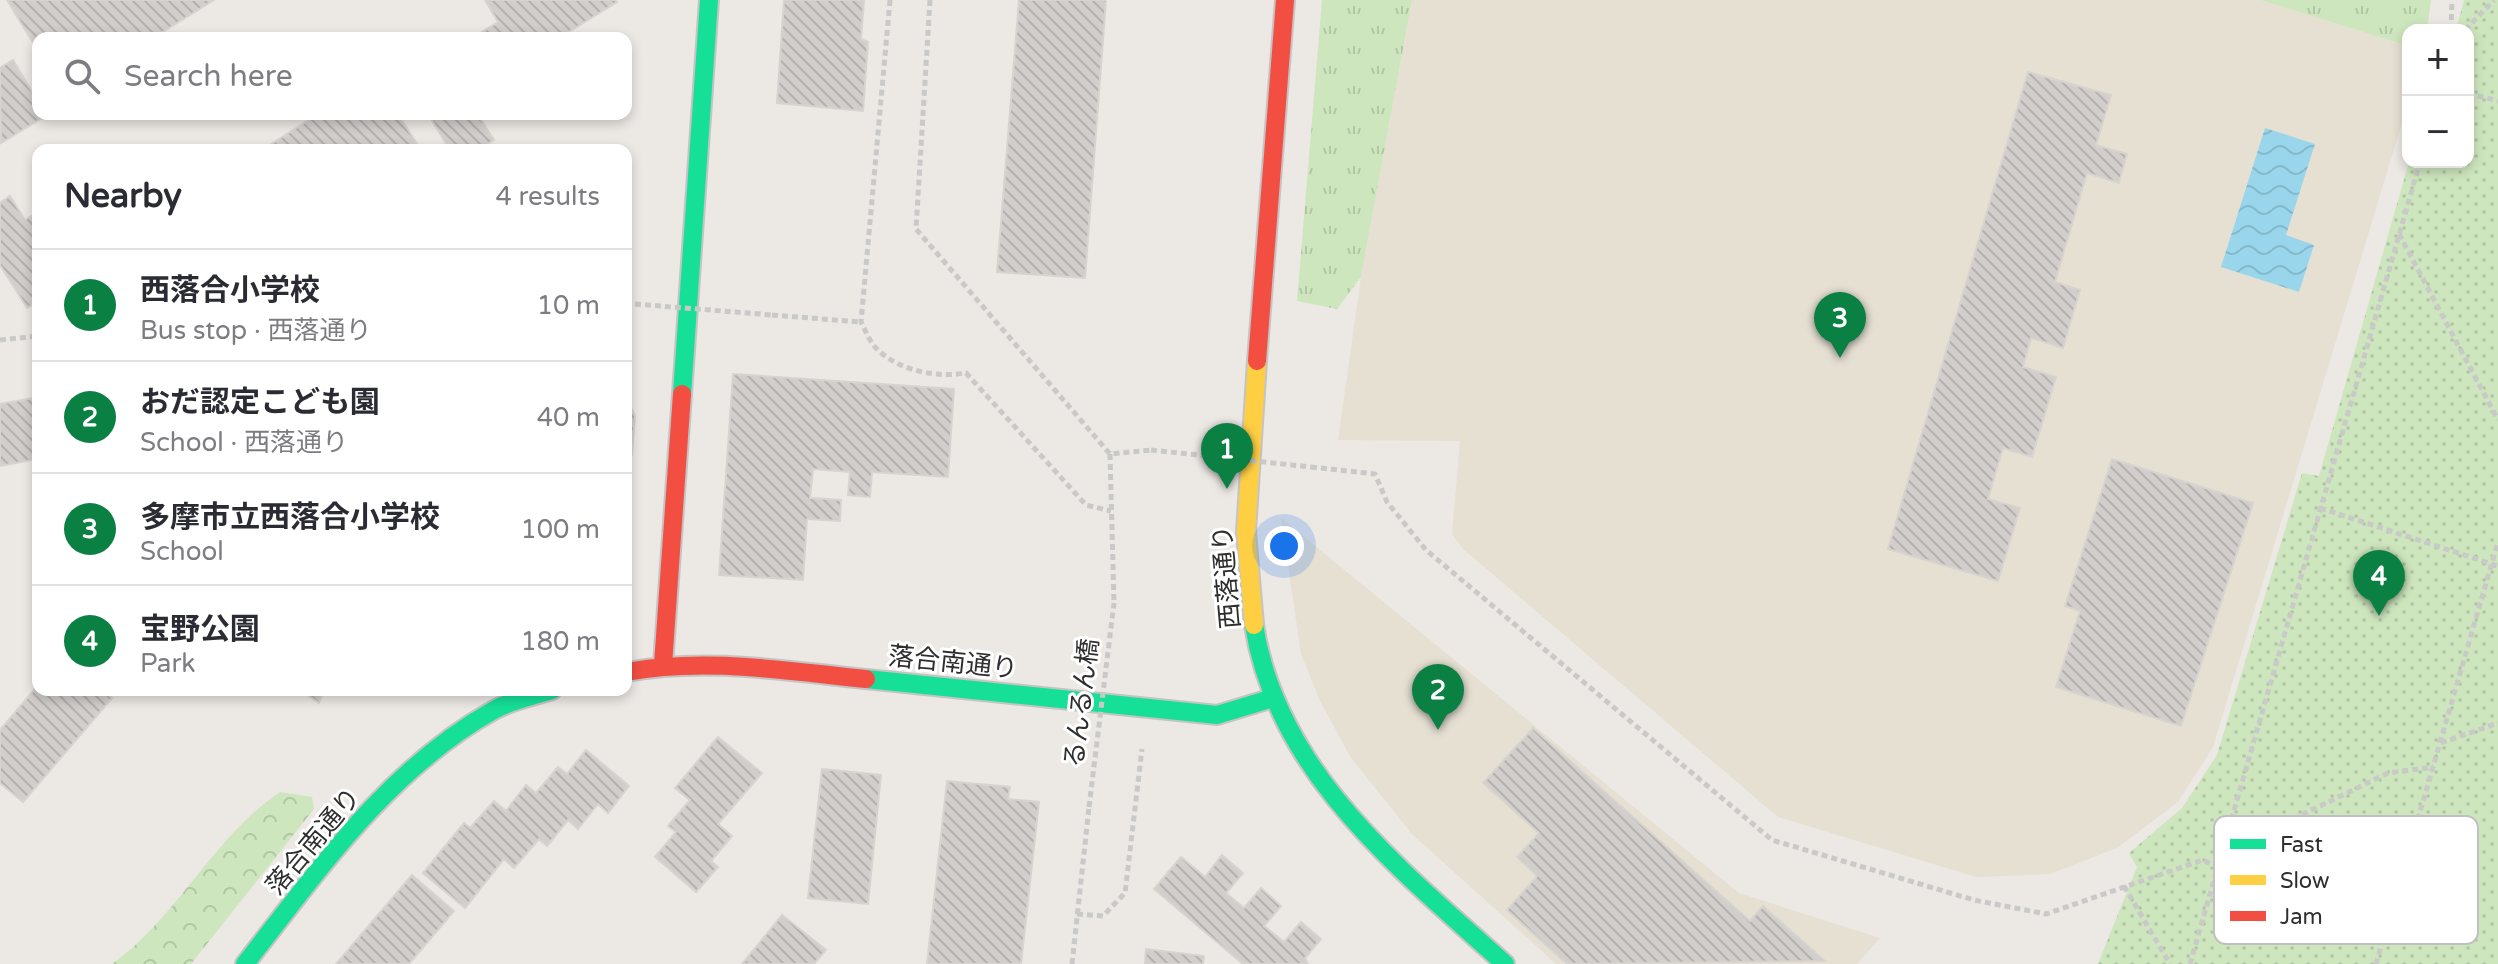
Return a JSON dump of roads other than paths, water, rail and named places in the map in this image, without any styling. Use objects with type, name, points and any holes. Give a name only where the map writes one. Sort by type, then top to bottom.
[{"type":"street","points":[[663,665],[709,0]]},
{"type":"street","name":"西落通り","points":[[1285,0],[1246,536],[1249,591],[1273,698],[1296,744],[1333,799],[1374,843],[1505,964]]},
{"type":"street","name":"落合南通り","points":[[632,671],[663,665],[731,665],[1217,715],[1273,698]]},
{"type":"street","name":"落合南通り","points":[[245,964],[362,818],[425,756],[495,709],[534,696]]},
{"type":"water","points":[[2265,128],[2315,144],[2286,235],[2314,245],[2299,292],[2221,267]]},
{"type":"place","name":"多摩市立西落合小学校","points":[[1840,358]]},
{"type":"place","name":"西落合小学校","points":[[1227,489]]},
{"type":"place","name":"宝野公園","points":[[2379,616]]},
{"type":"place","name":"おだ認定こども園","points":[[1438,730]]}]
